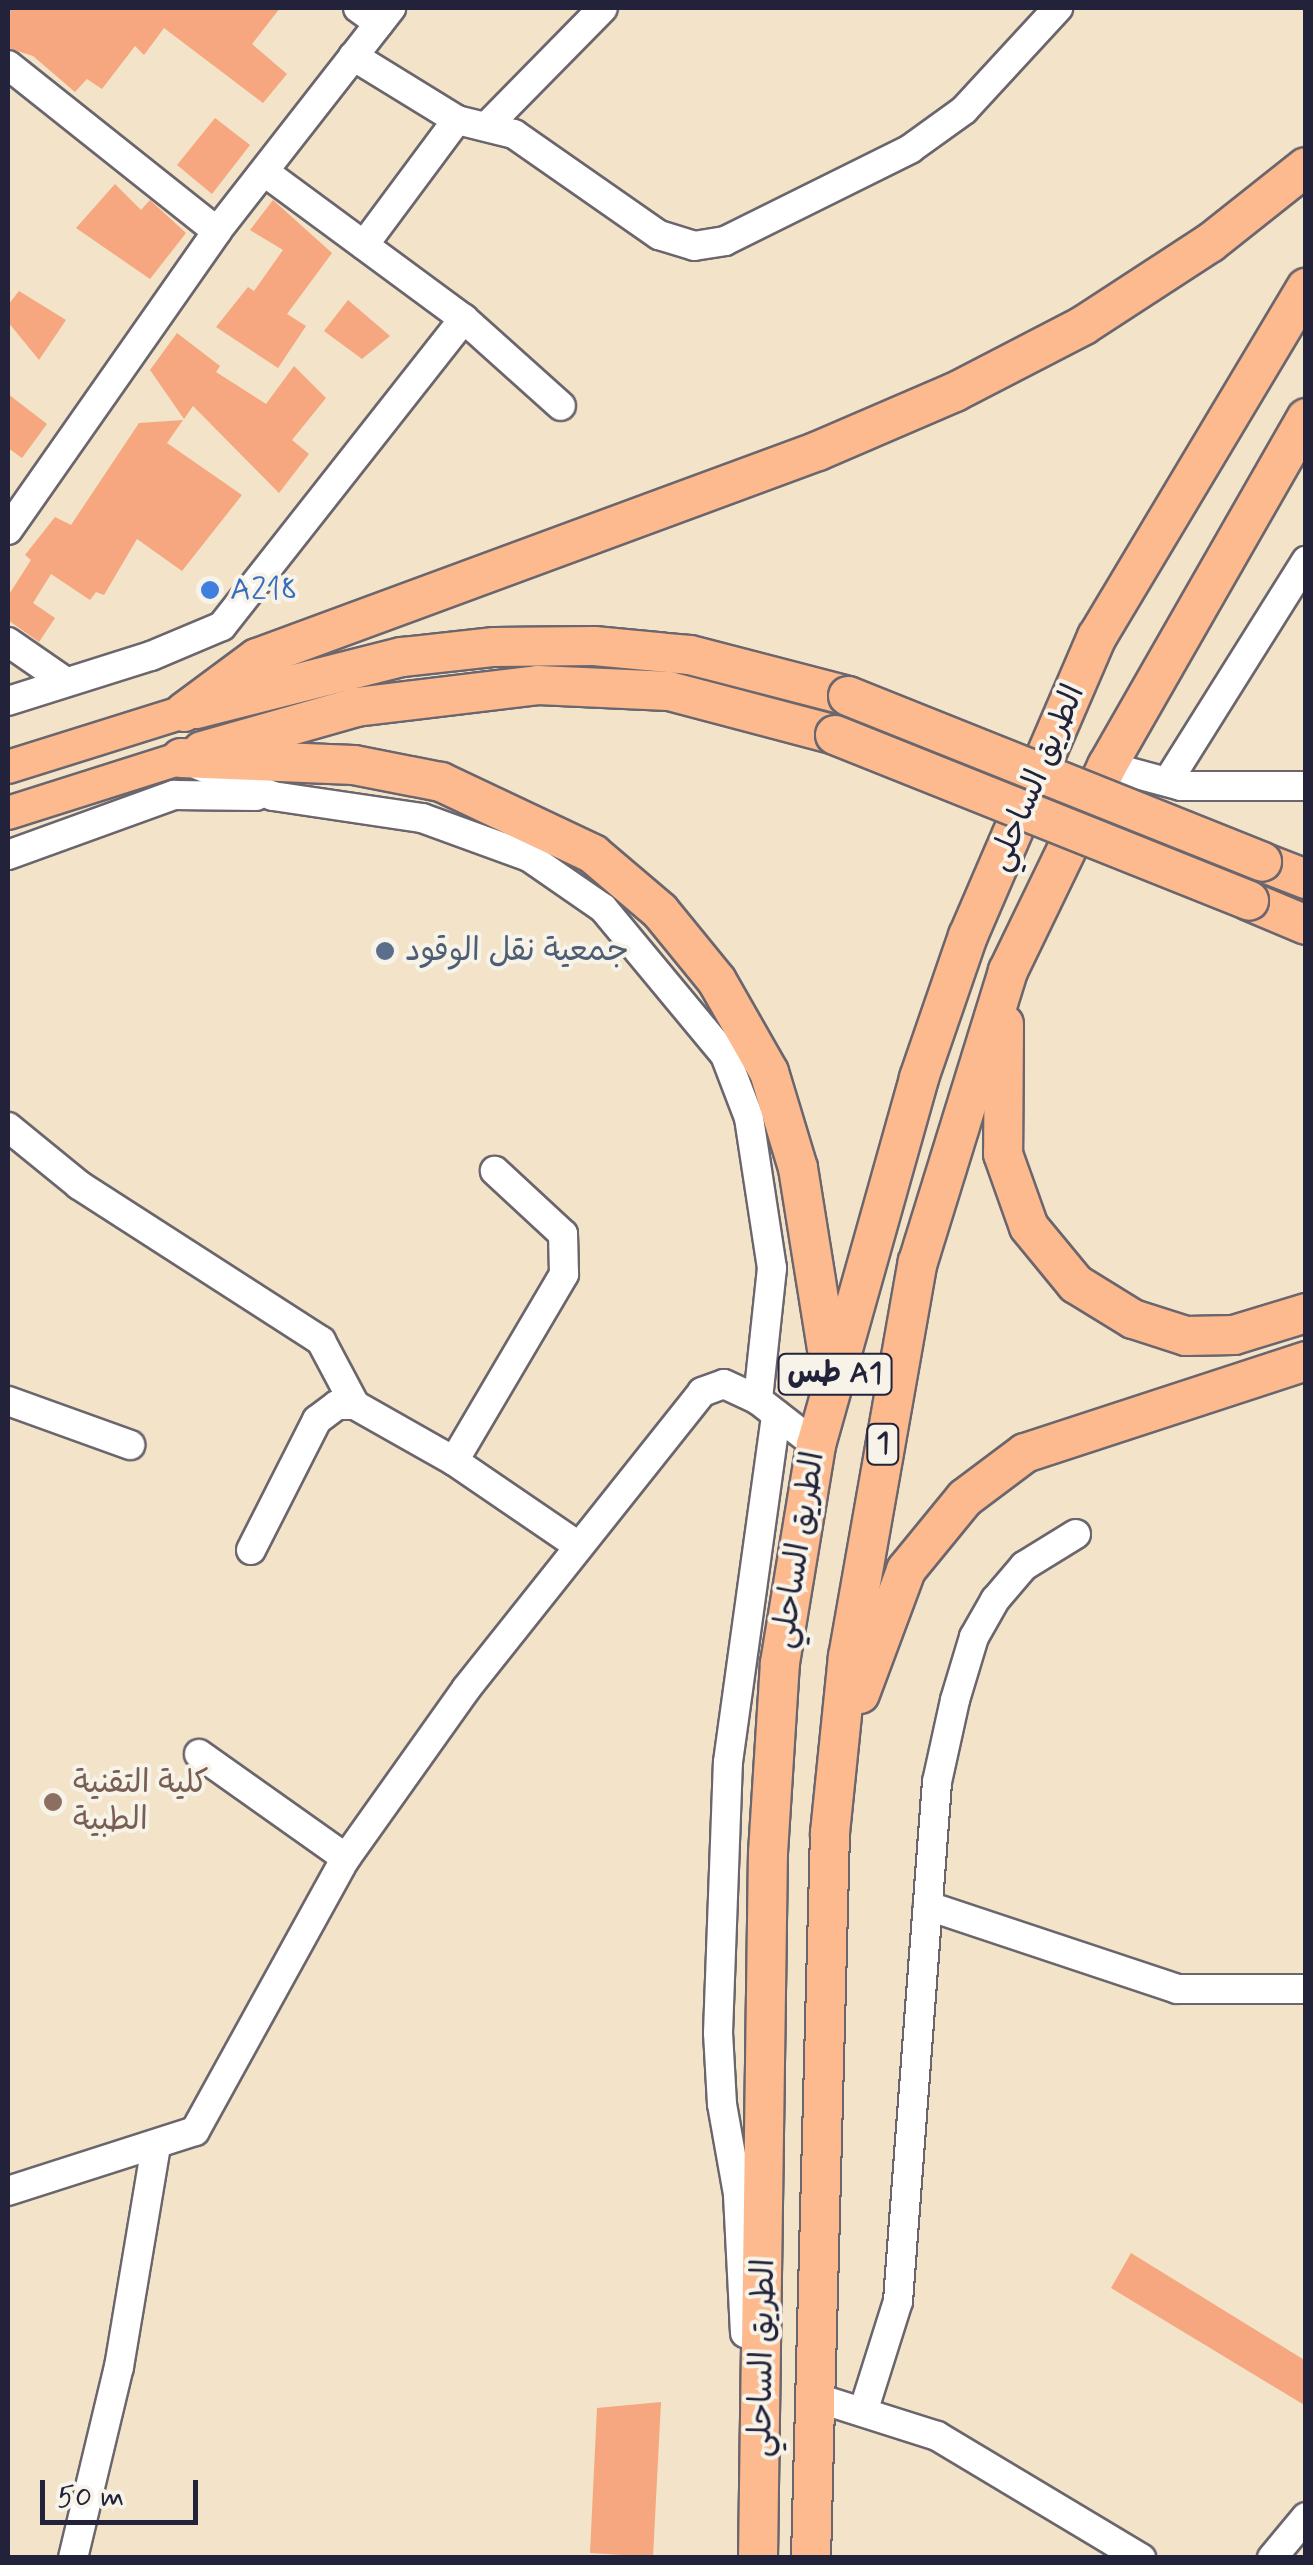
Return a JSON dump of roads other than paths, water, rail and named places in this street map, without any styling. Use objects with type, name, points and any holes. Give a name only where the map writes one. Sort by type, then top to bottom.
[{"type":"highway","points":[[184,712],[257,658],[801,457],[955,392],[1084,325],[1210,243],[1306,167]]},
{"type":"highway","name":"الطريق الساحلي","points":[[758,2558],[764,2402],[768,1853],[780,1662],[816,1445],[919,1078],[968,936],[1097,637],[1306,288]]},
{"type":"highway","name":"الطريق الساحلي","points":[[811,2558],[811,2396],[830,1833],[848,1657],[918,1262],[1008,972],[1107,766],[1306,418]]},
{"type":"highway","points":[[184,712],[402,657],[494,647],[594,646],[690,654],[848,696],[1306,879]]},
{"type":"highway","points":[[181,758],[356,707],[538,685],[668,691],[835,735],[1306,925]]},
{"type":"highway","points":[[181,758],[354,765],[441,782],[592,854],[660,911],[717,982],[769,1072],[798,1168],[832,1383]]},
{"type":"highway","points":[[1008,972],[1003,1154],[1029,1228],[1076,1284],[1133,1318],[1186,1336],[1234,1335],[1306,1313]]},
{"type":"highway","points":[[830,1833],[866,1675],[906,1570],[965,1498],[1025,1453],[1306,1362]]},
{"type":"main road","points":[[8,767],[184,712]]},
{"type":"main road","points":[[8,813],[181,758]]},
{"type":"street","points":[[487,126],[603,8]]},
{"type":"street","points":[[353,56],[457,120],[487,126],[554,159],[659,235],[694,246],[725,241],[910,150],[964,110],[1058,8]]},
{"type":"street","points":[[8,530],[217,230],[266,173],[353,56],[376,12]]},
{"type":"street","points":[[8,65],[217,230]]},
{"type":"street","points":[[364,245],[457,120]]},
{"type":"street","points":[[266,173],[464,318],[561,406]]},
{"type":"street","points":[[8,701],[222,626],[464,318]]},
{"type":"street","points":[[1168,781],[1306,561]]},
{"type":"street","points":[[8,642],[66,682]]},
{"type":"street","points":[[181,758],[272,796]]},
{"type":"street","points":[[1107,766],[1168,781],[1240,790],[1306,786]]},
{"type":"street","points":[[8,855],[174,795],[272,796],[422,818],[528,858],[603,908],[726,1055],[748,1118],[769,1224],[772,1268],[767,1407],[728,1762],[718,2033],[722,2104],[738,2194],[744,2324],[764,2402]]},
{"type":"street","points":[[8,1127],[79,1185],[321,1341],[355,1405]]},
{"type":"street","points":[[454,1461],[564,1274],[564,1234],[495,1171]]},
{"type":"street","points":[[8,2191],[156,2148],[195,2131],[221,2094],[346,1858],[577,1546],[702,1392],[724,1384],[767,1407],[816,1445]]},
{"type":"street","points":[[8,1401],[130,1445]]},
{"type":"street","points":[[251,1550],[317,1420],[337,1405],[355,1405],[454,1461],[577,1546]]},
{"type":"street","points":[[864,2409],[898,2302],[904,2263],[937,1782],[974,1637],[1024,1566],[1076,1534]]},
{"type":"street","points":[[199,1754],[346,1858]]},
{"type":"street","points":[[928,1906],[1177,1989],[1306,1989]]},
{"type":"street","points":[[73,2558],[119,2367],[156,2148]]},
{"type":"street","points":[[811,2396],[864,2409],[937,2436],[1140,2558]]},
{"type":"street","points":[[1272,2558],[1306,2517]]},
{"type":"place","name":"A218","points":[[210,590]]},
{"type":"place","name":"جمعية نقل الوقود","points":[[385,951]]},
{"type":"place","name":"كلية التقنية الطبية","points":[[53,1802]]}]
